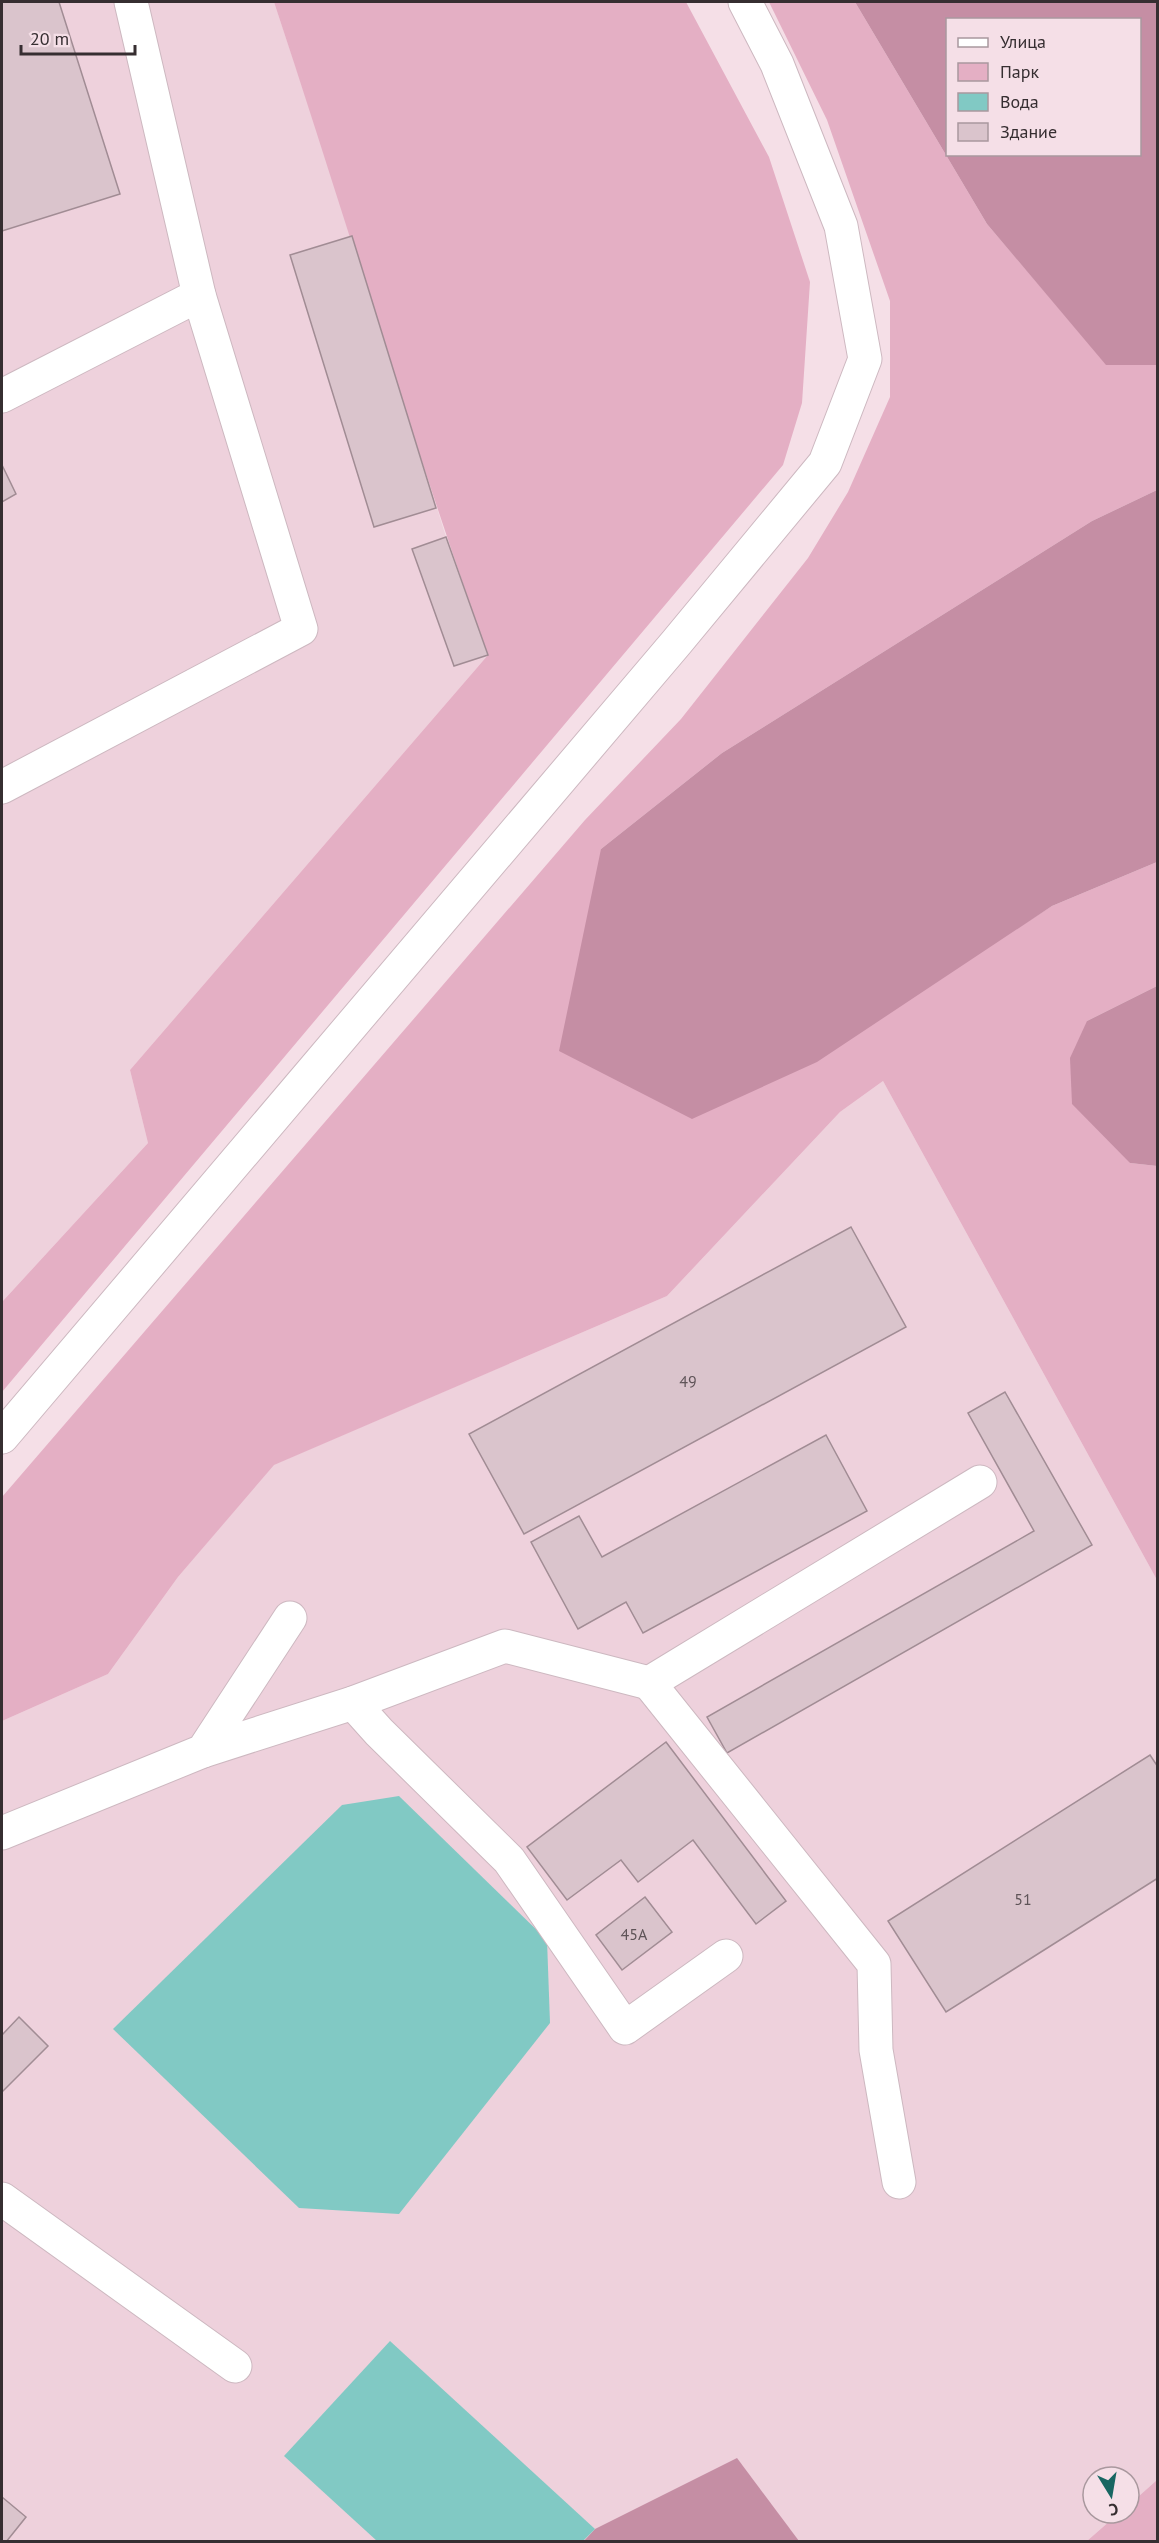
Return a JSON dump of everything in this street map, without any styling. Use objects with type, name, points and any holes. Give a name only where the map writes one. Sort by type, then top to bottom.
[{"type":"street","points":[[2,787],[301,629],[199,295],[131,2]]},
{"type":"street","points":[[2,1437],[676,643],[825,463],[865,359],[841,226],[777,64],[745,2]]},
{"type":"street","points":[[5,385],[199,295]]},
{"type":"street","points":[[649,1683],[980,1482]]},
{"type":"street","points":[[203,1751],[290,1618]]},
{"type":"street","points":[[2,1833],[203,1751],[353,1703],[505,1646],[649,1683],[874,1964],[876,2050],[899,2182]]},
{"type":"street","points":[[353,1703],[379,1732],[509,1860],[625,2028],[726,1956]]},
{"type":"street","points":[[2,2199],[235,2366]]},
{"type":"shaded area","points":[[2,2],[274,2],[352,236],[446,537],[488,655],[130,1070],[148,1143],[2,1302]]},
{"type":"shaded area","points":[[855,2],[1157,2],[1157,365],[1106,365],[987,224],[947,156],[1141,156],[1141,18],[946,18],[946,155]]},
{"type":"shaded area","points":[[1157,490],[1157,862],[1052,906],[817,1062],[692,1119],[559,1051],[601,849],[722,753],[1092,521]]},
{"type":"shaded area","points":[[1157,986],[1157,1166],[1130,1163],[1072,1104],[1070,1058],[1087,1021]]},
{"type":"shaded area","points":[[883,1081],[1157,1580],[1157,2480],[1141,2494],[1141,2465],[1081,2465],[1081,2525],[1105,2525],[1087,2541],[2,2541],[2,1721],[108,1674],[178,1577],[273,1465],[667,1296],[840,1112]]},
{"type":"shaded area","points":[[737,2458],[799,2541],[583,2542],[595,2529]]},
{"type":"green space","points":[[274,2],[686,2],[769,157],[810,282],[802,403],[783,465],[2,1392],[2,1302],[148,1143],[130,1070],[488,655],[405,411]]},
{"type":"green space","points":[[769,2],[855,2],[987,224],[1106,364],[1157,365],[1157,490],[1092,521],[722,753],[601,849],[969,959],[1052,906],[1157,862],[1157,986],[1087,1021],[1130,1163],[1157,1166],[1157,1580],[883,1081],[840,1112],[667,1296],[274,1465],[178,1577],[108,1674],[2,1721],[2,1497],[585,820],[681,719],[808,558],[848,492],[890,397],[890,301],[827,120]]},
{"type":"green space","points":[[1157,2480],[1157,2541],[1087,2541],[1105,2525],[1141,2525],[1141,2494]]},
{"type":"water","points":[[399,1796],[547,1940],[550,2023],[399,2214],[299,2208],[113,2029],[342,1805]]},
{"type":"water","points":[[390,2341],[595,2529],[583,2541],[377,2541],[284,2456]]},
{"type":"building","points":[[2,2],[59,2],[120,194],[2,231]]},
{"type":"building","points":[[352,236],[436,508],[374,527],[290,255]]},
{"type":"building","points":[[2,465],[16,494],[2,502]]},
{"type":"building","points":[[446,537],[488,655],[454,666],[412,549]]},
{"type":"building","points":[[851,1227],[906,1327],[524,1534],[469,1434]]},
{"type":"building","points":[[1005,1392],[1092,1545],[727,1753],[707,1717],[1034,1531],[968,1413]]},
{"type":"building","points":[[826,1435],[867,1511],[643,1633],[626,1602],[578,1629],[531,1542],[579,1516],[602,1557]]},
{"type":"building","points":[[666,1742],[786,1901],[756,1924],[693,1840],[638,1882],[621,1860],[567,1900],[527,1847]]},
{"type":"building","points":[[1150,1755],[1158,1767],[1158,1878],[946,2012],[888,1921]]},
{"type":"building","points":[[645,1897],[672,1932],[622,1970],[596,1935]]},
{"type":"building","points":[[19,2017],[48,2046],[2,2092],[2,2035]]},
{"type":"building","points":[[2,2497],[26,2517],[6,2542],[2,2542]]}]
